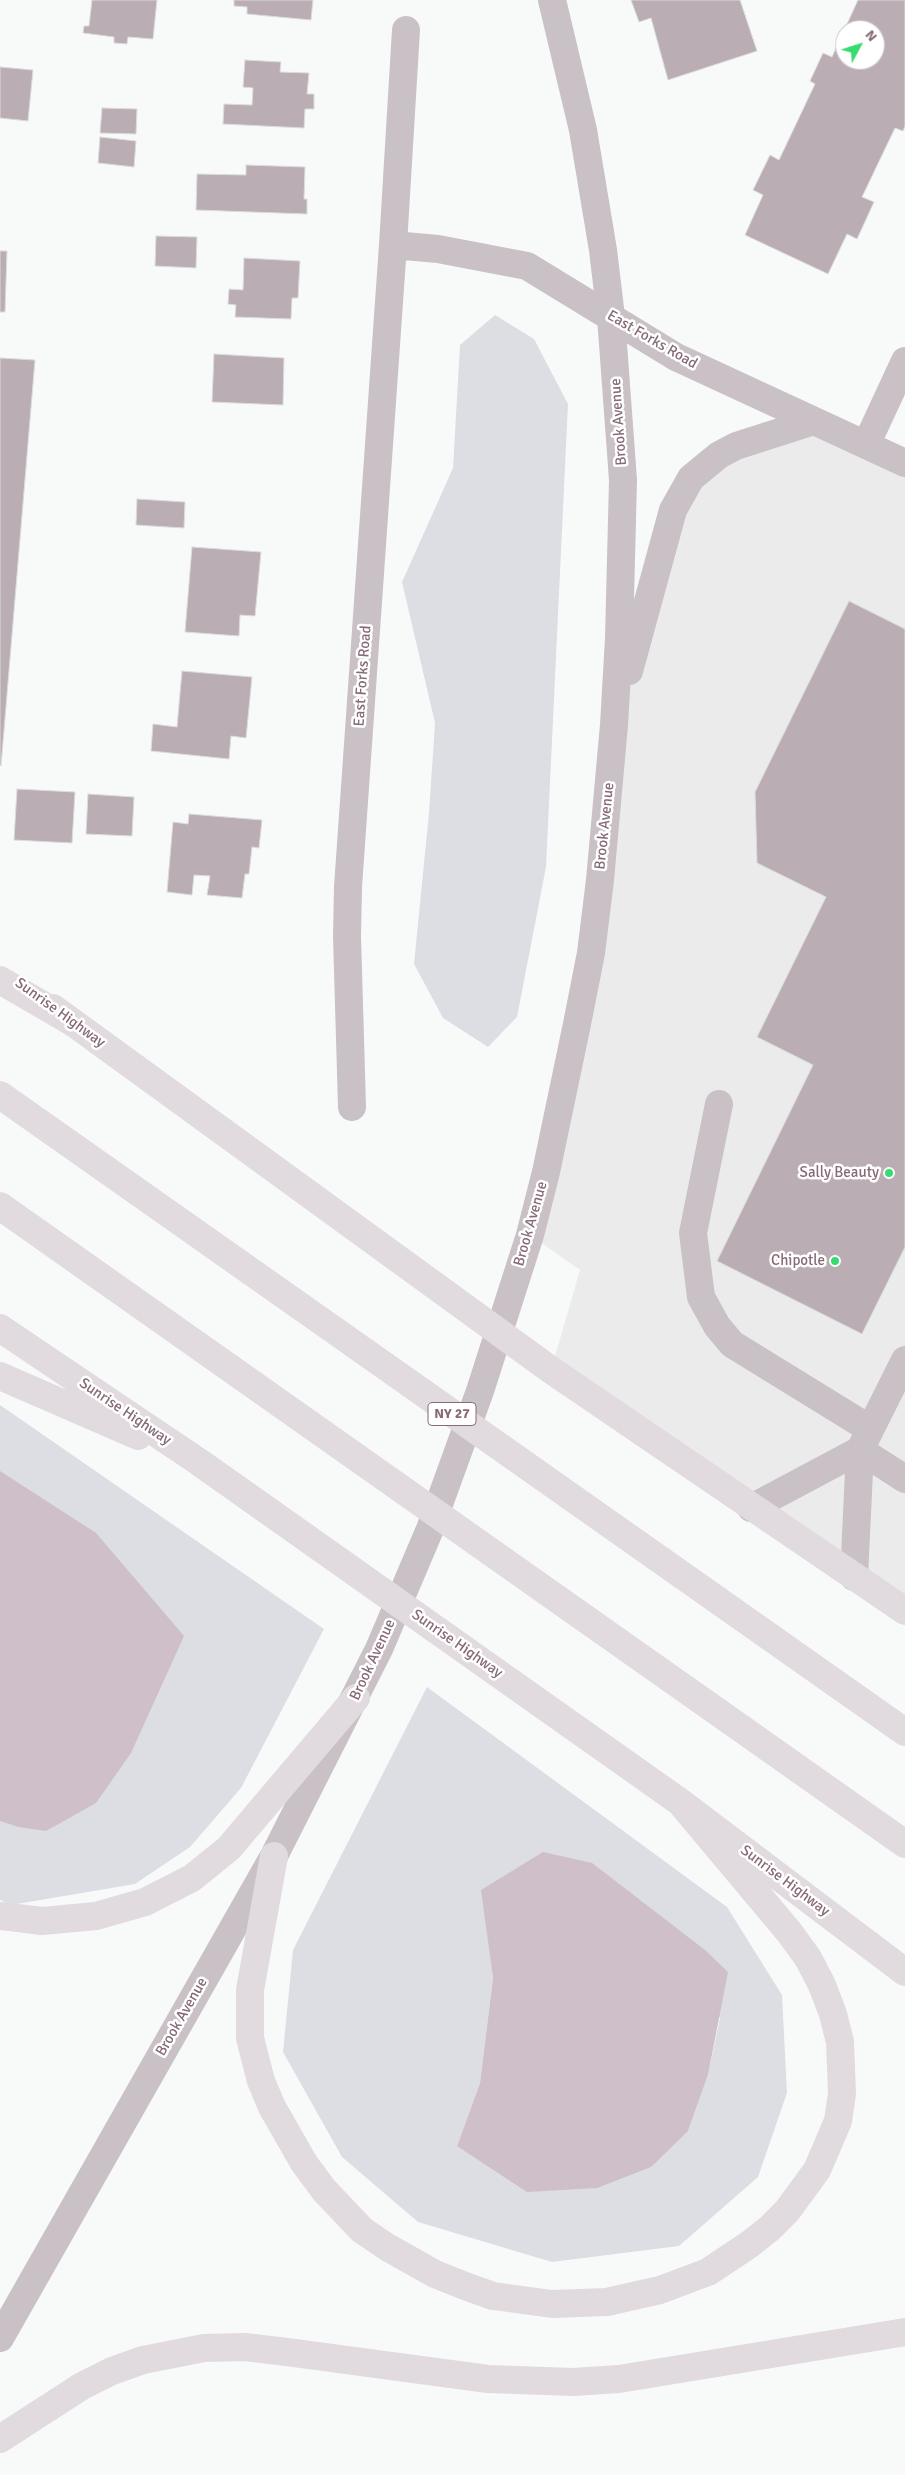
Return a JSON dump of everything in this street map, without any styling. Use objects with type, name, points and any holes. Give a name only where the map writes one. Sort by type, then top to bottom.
[{"type":"main road","name":"Sunrise Highway","points":[[0,968],[550,1370],[905,1611]]},
{"type":"main road","points":[[0,980],[72,1022]]},
{"type":"main road","name":"NY 27","points":[[0,1095],[905,1732]]},
{"type":"main road","points":[[0,1206],[905,1844]]},
{"type":"main road","name":"Sunrise Highway","points":[[0,1328],[199,1462],[680,1802],[905,1972]]},
{"type":"main road","points":[[0,1376],[199,1462]]},
{"type":"main road","points":[[0,1916],[42,1921],[96,1916],[145,1902],[192,1878],[229,1848],[356,1698]]},
{"type":"main road","points":[[274,1856],[250,1990],[250,2038],[260,2081],[272,2107],[304,2163],[324,2190],[362,2230],[387,2247],[435,2274],[465,2286],[493,2296],[552,2304],[607,2302],[660,2290],[708,2272],[770,2228],[787,2211],[817,2170],[838,2121],[842,2094],[840,2042],[833,2014],[822,1985],[808,1958],[789,1932],[680,1802]]},
{"type":"main road","points":[[0,2439],[76,2389],[112,2371],[143,2360],[204,2348],[245,2348],[287,2352],[488,2379],[573,2382],[619,2379],[905,2332]]},
{"type":"street","name":"Brook Avenue","points":[[0,2338],[274,1856],[356,1698],[430,1529],[480,1390],[530,1235],[546,1172],[591,953],[601,871],[614,725],[619,638],[623,480],[612,317],[593,183],[570,72],[552,0]]},
{"type":"street","name":"East Forks Road","points":[[352,1107],[347,944],[348,887],[393,246],[406,30]]},
{"type":"street","name":"East Forks Road","points":[[393,246],[438,250],[527,266],[676,356],[905,463]]},
{"type":"street","points":[[866,445],[905,361]]},
{"type":"street","points":[[614,725],[666,532],[680,495],[691,478],[719,455],[754,440],[814,421]]},
{"type":"street","points":[[719,1104],[693,1233],[702,1297],[717,1326],[732,1344],[865,1440],[905,1479]]},
{"type":"street","points":[[854,1577],[865,1440],[905,1360]]},
{"type":"street","points":[[751,1508],[865,1440]]},
{"type":"shaded area","points":[[495,315],[534,339],[568,404],[546,867],[517,1017],[488,1047],[443,1018],[414,964],[429,813],[435,723],[402,582],[453,468],[460,345]]},
{"type":"shaded area","points":[[814,421],[905,463],[905,1611],[551,1370],[580,1270],[530,1235],[546,1172],[614,725],[691,478]]},
{"type":"shaded area","points":[[0,1405],[324,1629],[241,1788],[190,1847],[135,1884],[11,1905],[0,1900]]},
{"type":"shaded area","points":[[0,1471],[96,1533],[184,1636],[131,1753],[96,1803],[46,1831],[19,1827],[0,1821]]},
{"type":"shaded area","points":[[427,1687],[727,1907],[782,1995],[787,2093],[758,2177],[679,2246],[552,2262],[418,2222],[342,2157],[283,2052],[293,1950]],"holes":[[[482,1890],[720,2018],[708,2075],[688,2131],[457,2146],[480,2083],[493,1978]]]},
{"type":"shaded area","points":[[543,1852],[592,1863],[705,1950],[728,1972],[708,2075],[688,2131],[651,2167],[597,2188],[527,2192],[457,2146],[480,2083],[493,1978],[481,1890]]},
{"type":"building","points":[[92,0],[157,0],[153,39],[128,37],[127,44],[114,43],[114,37],[83,33],[84,26],[89,26]]},
{"type":"building","points":[[234,0],[313,0],[311,20],[247,14],[247,7],[234,6]]},
{"type":"building","points":[[631,0],[740,0],[757,51],[668,80],[651,18],[639,22]]},
{"type":"building","points":[[858,0],[905,0],[905,126],[903,131],[895,128],[862,197],[874,202],[857,239],[847,234],[828,274],[745,235],[763,195],[753,190],[770,155],[779,160],[815,84],[810,81],[823,53],[832,57],[835,50],[835,70],[885,70],[885,20],[849,20]]},
{"type":"building","points":[[245,60],[281,62],[280,72],[309,73],[307,94],[314,94],[314,109],[305,109],[304,128],[223,124],[224,104],[252,105],[253,88],[243,87]]},
{"type":"building","points":[[0,67],[33,70],[28,121],[0,118]]},
{"type":"building","points":[[102,108],[137,109],[136,134],[100,133]]},
{"type":"building","points":[[100,137],[136,141],[134,167],[98,163]]},
{"type":"building","points":[[246,165],[305,167],[304,199],[307,199],[307,214],[196,210],[197,174],[246,175]]},
{"type":"building","points":[[156,236],[197,237],[196,268],[155,266]]},
{"type":"building","points":[[0,251],[7,251],[5,312],[0,312]]},
{"type":"building","points":[[244,258],[300,261],[298,298],[292,298],[291,319],[235,317],[236,305],[228,304],[229,289],[243,290]]},
{"type":"building","points":[[214,354],[284,358],[283,405],[212,402]]},
{"type":"building","points":[[0,358],[35,360],[1,766],[0,765]]},
{"type":"building","points":[[137,499],[185,502],[184,528],[136,525]]},
{"type":"building","points":[[192,547],[261,552],[255,616],[240,615],[239,636],[185,632]]},
{"type":"building","points":[[849,601],[905,629],[905,1247],[862,1334],[717,1261],[813,1065],[757,1037],[826,897],[757,863],[755,792]]},
{"type":"building","points":[[182,671],[252,677],[246,738],[231,736],[229,759],[151,751],[153,724],[177,727]]},
{"type":"building","points":[[17,789],[75,792],[72,843],[14,840]]},
{"type":"building","points":[[88,794],[134,797],[132,836],[86,834]]},
{"type":"building","points":[[189,814],[262,820],[259,848],[252,847],[249,874],[245,874],[242,898],[207,895],[210,876],[194,875],[192,895],[167,892],[173,822],[188,824]]},
{"type":"place","name":"Sally Beauty","points":[[889,1173]]},
{"type":"place","name":"Chipotle","points":[[835,1261]]}]
